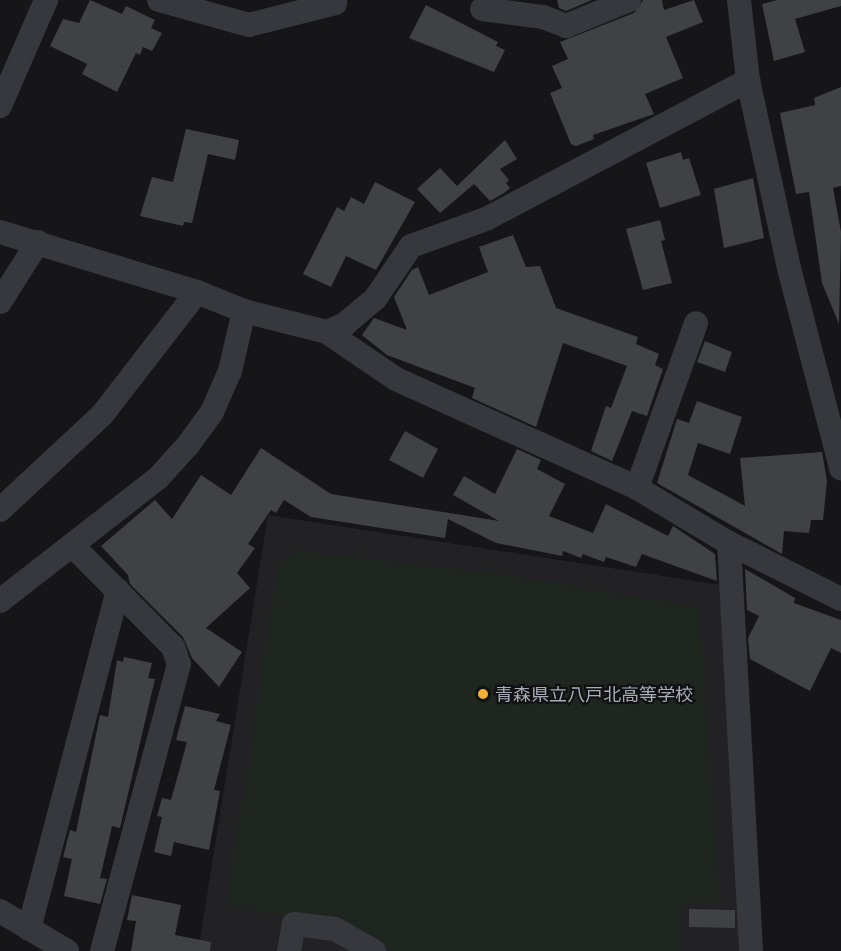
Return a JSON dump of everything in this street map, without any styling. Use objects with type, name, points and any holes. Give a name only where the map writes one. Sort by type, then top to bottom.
[{"type":"street","points":[[0,106],[46,0]]},
{"type":"street","points":[[159,0],[249,25],[334,3]]},
{"type":"street","points":[[482,9],[543,17],[566,26],[629,0]]},
{"type":"street","points":[[739,0],[748,80],[832,398],[841,468]]},
{"type":"street","points":[[327,332],[345,324],[369,305],[411,246],[486,219],[748,80]]},
{"type":"street","points":[[0,232],[197,292],[244,310],[327,332],[396,379],[637,488],[729,543],[841,599]]},
{"type":"street","points":[[0,302],[38,242]]},
{"type":"street","points":[[0,510],[102,416],[197,292]]},
{"type":"street","points":[[0,601],[158,478],[188,446],[212,412],[230,371],[244,310]]},
{"type":"street","points":[[637,488],[696,323]]},
{"type":"street","points":[[729,543],[751,951]]},
{"type":"street","points":[[72,545],[173,647],[178,664],[102,951]]},
{"type":"street","points":[[29,929],[118,590]]},
{"type":"street","points":[[0,911],[67,951]]},
{"type":"street","points":[[289,951],[294,924],[334,929],[374,951]]},
{"type":"shaded area","name":"青森県立八戸北高等学校","points":[[268,515],[721,585],[741,951],[198,951]]},
{"type":"shaded area","name":"青森県立八戸北高等学校","points":[[297,551],[510,576],[699,608],[719,903],[679,903],[680,951],[395,951],[334,921],[226,906],[278,564]]},
{"type":"building","points":[[90,0],[122,14],[126,6],[155,20],[151,28],[162,33],[152,51],[143,47],[140,55],[136,53],[117,92],[82,74],[87,64],[50,46],[63,19],[79,23]]},
{"type":"building","points":[[557,0],[592,0],[566,11],[559,8]]},
{"type":"building","points":[[643,0],[662,0],[664,10],[694,0],[703,22],[666,37],[683,78],[645,94],[654,114],[593,135],[594,139],[576,146],[571,144],[550,93],[562,88],[552,66],[568,59],[560,42],[634,13]]},
{"type":"building","points":[[777,0],[841,0],[841,6],[795,19],[805,52],[774,61],[762,4]]},
{"type":"building","points":[[426,5],[498,42],[496,46],[505,50],[494,72],[409,38]]},
{"type":"building","points":[[841,87],[841,186],[833,188],[841,232],[839,324],[822,283],[809,192],[796,194],[780,113],[815,105],[814,98]]},
{"type":"building","points":[[186,129],[239,140],[235,160],[208,154],[192,223],[184,222],[183,226],[140,216],[152,177],[173,182]]},
{"type":"building","points":[[505,140],[517,159],[500,169],[509,180],[506,183],[510,188],[490,201],[474,184],[440,213],[417,189],[440,168],[457,186]]},
{"type":"building","points":[[681,152],[683,160],[689,158],[701,195],[660,208],[646,163]]},
{"type":"building","points":[[753,178],[764,238],[724,248],[714,189]]},
{"type":"building","points":[[375,182],[415,202],[376,270],[346,256],[331,287],[303,274],[337,207],[344,211],[351,197],[364,204]]},
{"type":"building","points":[[660,220],[665,240],[661,241],[672,283],[643,290],[626,229]]},
{"type":"building","points":[[513,235],[526,267],[540,266],[556,308],[638,337],[636,344],[659,354],[655,365],[663,369],[647,416],[632,411],[612,461],[591,451],[606,406],[611,408],[627,366],[563,343],[536,427],[472,398],[475,388],[387,355],[362,335],[374,318],[407,330],[394,297],[412,270],[418,267],[429,295],[488,272],[479,247]]},
{"type":"building","points":[[705,341],[732,352],[725,372],[697,362]]},
{"type":"building","points":[[697,401],[742,417],[730,454],[698,443],[688,475],[745,506],[740,458],[822,452],[827,481],[823,520],[811,520],[809,533],[784,531],[782,554],[657,483],[677,419],[689,423]]},
{"type":"building","points":[[405,431],[438,449],[423,478],[389,460]]},
{"type":"building","points":[[261,448],[331,494],[499,521],[453,495],[464,476],[495,494],[517,449],[541,460],[537,469],[565,484],[549,516],[593,533],[606,504],[668,536],[673,526],[715,554],[717,581],[642,554],[636,567],[606,557],[604,562],[583,554],[581,558],[563,551],[562,556],[496,543],[448,519],[445,538],[311,517],[284,500],[276,513],[271,510],[248,544],[255,548],[237,573],[250,588],[206,628],[242,652],[219,687],[192,658],[183,637],[130,584],[128,575],[101,546],[155,500],[172,519],[201,475],[231,495]]},
{"type":"building","points":[[745,569],[795,598],[794,603],[841,620],[841,653],[831,648],[810,691],[750,659],[748,638],[759,616],[747,610]]},
{"type":"building","points":[[124,657],[152,663],[148,678],[155,679],[120,828],[112,826],[100,878],[107,879],[100,904],[64,896],[72,859],[63,857],[70,830],[76,832],[100,715],[108,717],[117,660],[123,662]]},
{"type":"building","points":[[185,706],[220,714],[216,721],[231,725],[214,790],[220,791],[209,850],[174,842],[171,856],[154,852],[162,817],[157,816],[162,798],[171,800],[187,742],[176,740]]},
{"type":"building","points":[[132,895],[181,905],[175,935],[211,942],[210,951],[131,951],[136,921],[127,920]]},
{"type":"building","points":[[689,909],[735,910],[735,928],[689,927]]},
{"type":"place","name":"青森県立八戸北高等学校","points":[[483,694]]}]
